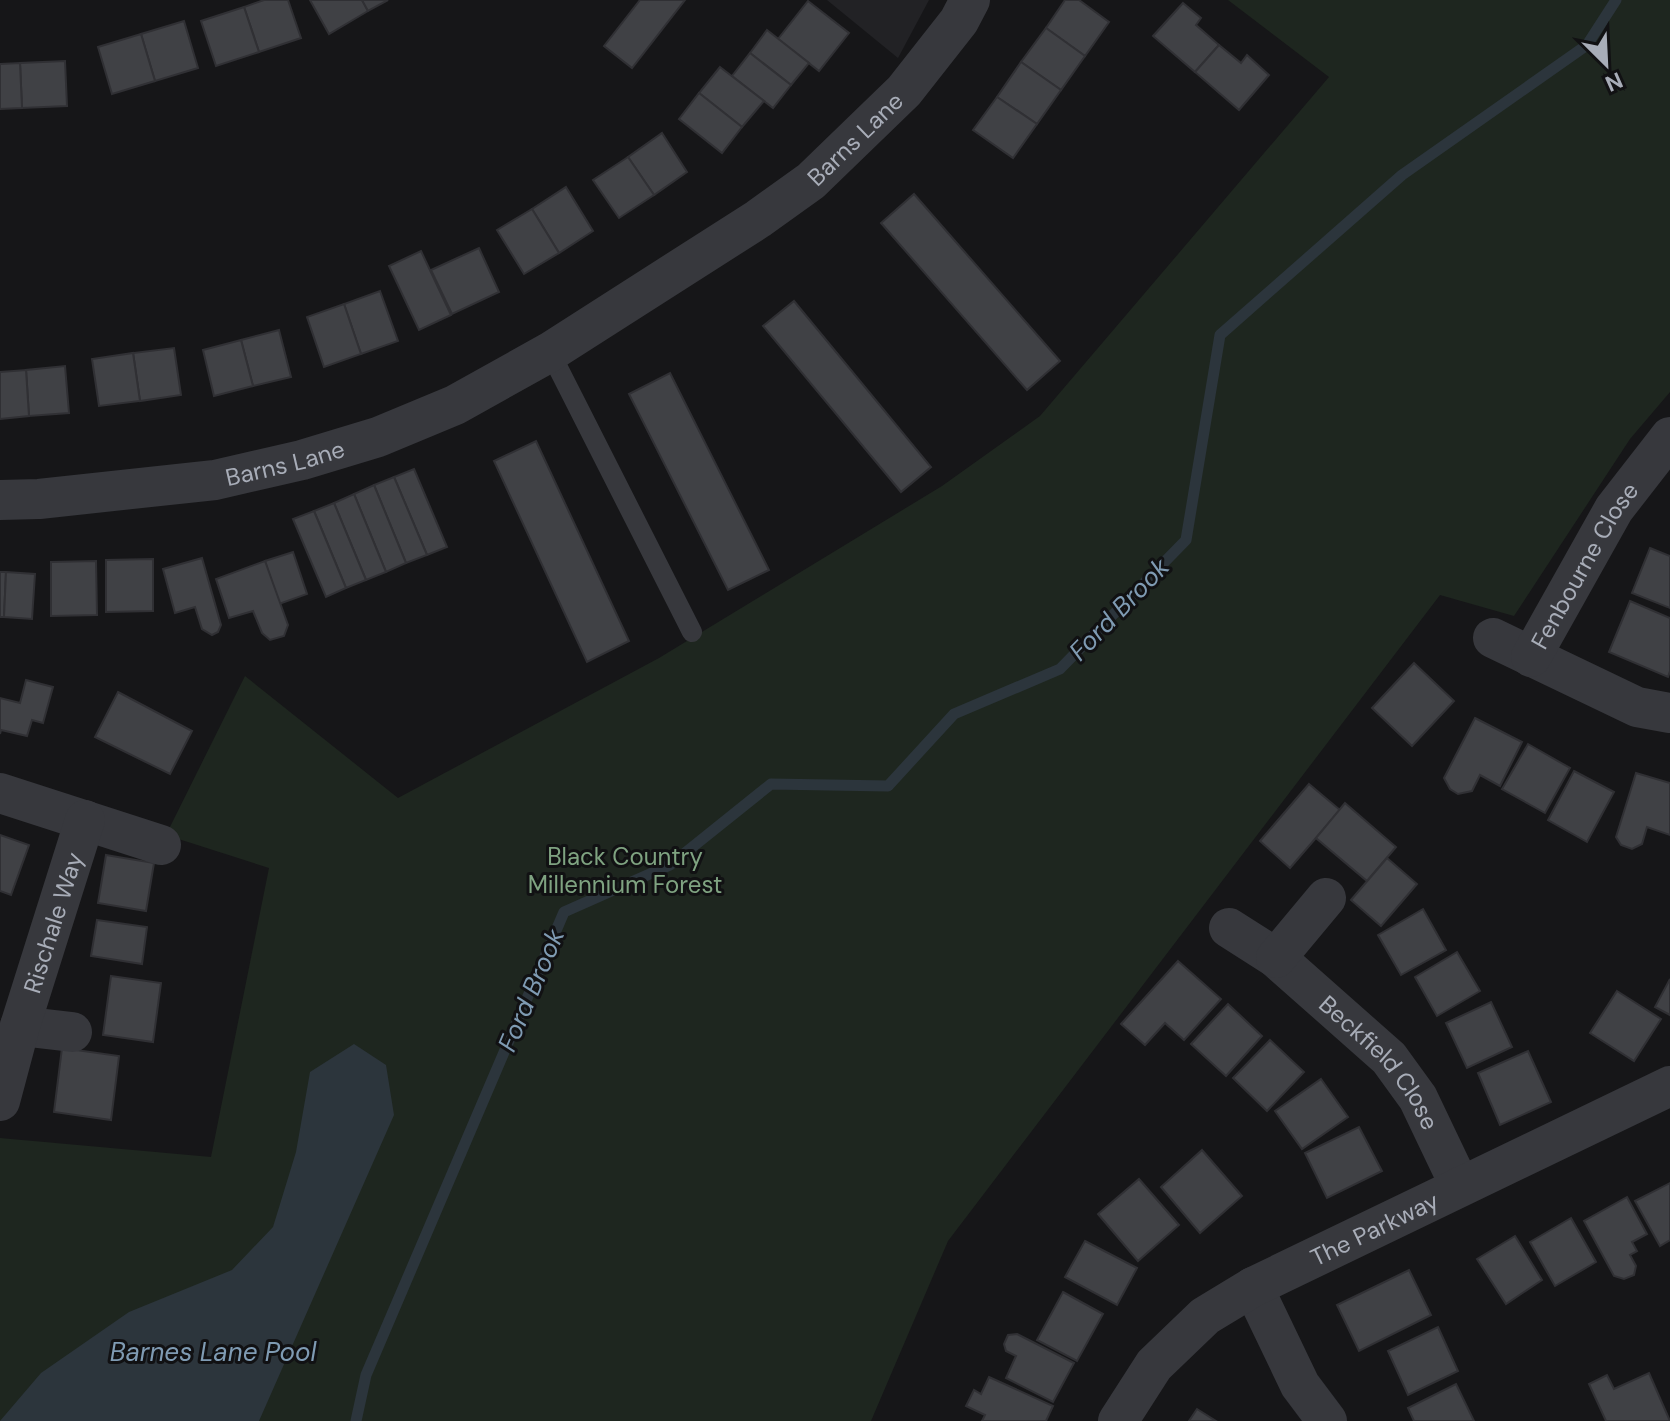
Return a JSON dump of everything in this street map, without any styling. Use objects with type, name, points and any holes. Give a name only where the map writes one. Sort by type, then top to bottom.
[{"type":"street","name":"Barns Lane","points":[[0,500],[39,499],[215,480],[302,460],[378,437],[455,405],[550,352],[758,219],[811,181],[904,91],[959,21],[970,0]]},
{"type":"street","name":"Fenbourne Close","points":[[1531,657],[1614,509],[1670,437]]},
{"type":"street","name":"Fenbourne Close","points":[[1493,638],[1637,707],[1670,713]]},
{"type":"street","name":"Rischale Way","points":[[0,793],[161,845]]},
{"type":"street","name":"Rischale Way","points":[[0,1101],[20,1026],[85,820]]},
{"type":"street","points":[[1276,958],[1326,898]]},
{"type":"street","name":"Beckfield Close","points":[[1229,928],[1276,958],[1389,1058],[1418,1098],[1460,1186]]},
{"type":"street","name":"Rischale Way","points":[[20,1026],[72,1032]]},
{"type":"street","name":"The Parkway","points":[[1118,1421],[1154,1365],[1205,1316],[1253,1287],[1670,1086]]},
{"type":"street","points":[[1253,1287],[1300,1385],[1327,1421]]},
{"type":"lane","points":[[550,352],[692,632]]},
{"type":"shaded area","points":[[827,0],[929,0],[898,58]]},
{"type":"green space","name":"Black Country Millennium Forest","points":[[1228,0],[1670,0],[1670,392],[1630,439],[1514,616],[1440,595],[948,1241],[871,1421],[0,1421],[0,1138],[211,1157],[269,868],[166,835],[245,676],[398,798],[659,658],[942,486],[1040,416],[1329,77]]},
{"type":"water","name":"Barnes Lane Pool","points":[[354,1044],[386,1065],[394,1115],[259,1421],[0,1421],[41,1373],[129,1312],[232,1270],[273,1227],[296,1152],[310,1072]]},
{"type":"building","points":[[264,0],[288,0],[301,38],[259,52],[244,7]]},
{"type":"building","points":[[310,0],[362,0],[368,11],[329,34]]},
{"type":"building","points":[[362,0],[388,0],[368,11]]},
{"type":"building","points":[[640,0],[685,0],[632,68],[604,46]]},
{"type":"building","points":[[1065,0],[1079,0],[1109,22],[1085,56],[1046,28]]},
{"type":"building","points":[[808,1],[849,33],[819,71],[778,39]]},
{"type":"building","points":[[1183,3],[1201,18],[1196,25],[1219,45],[1195,72],[1153,36]]},
{"type":"building","points":[[244,7],[259,52],[216,66],[201,21]]},
{"type":"building","points":[[184,21],[198,68],[155,81],[141,34]]},
{"type":"building","points":[[1046,28],[1085,56],[1061,90],[1021,62]]},
{"type":"building","points":[[767,30],[809,63],[791,85],[750,53]]},
{"type":"building","points":[[141,34],[155,81],[112,94],[98,47]]},
{"type":"building","points":[[1219,45],[1241,63],[1247,55],[1269,75],[1239,110],[1195,72]]},
{"type":"building","points":[[750,53],[791,85],[773,108],[732,76]]},
{"type":"building","points":[[65,61],[67,106],[22,108],[20,63]]},
{"type":"building","points":[[1021,62],[1061,90],[1037,124],[997,97]]},
{"type":"building","points":[[20,63],[22,108],[0,109],[0,64]]},
{"type":"building","points":[[720,67],[764,101],[742,127],[699,93]]},
{"type":"building","points":[[699,93],[742,127],[722,153],[679,119]]},
{"type":"building","points":[[997,97],[1037,124],[1013,158],[973,130]]},
{"type":"building","points":[[662,133],[687,172],[654,195],[628,157]]},
{"type":"building","points":[[628,157],[654,195],[619,218],[593,180]]},
{"type":"building","points":[[566,187],[593,231],[559,253],[532,209]]},
{"type":"building","points":[[914,194],[1060,361],[1027,390],[881,223]]},
{"type":"building","points":[[532,209],[559,253],[524,274],[497,230]]},
{"type":"building","points":[[479,248],[499,292],[452,314],[431,270]]},
{"type":"building","points":[[421,251],[451,315],[419,330],[389,266]]},
{"type":"building","points":[[380,291],[398,341],[361,354],[344,304]]},
{"type":"building","points":[[794,301],[931,467],[901,492],[763,326]]},
{"type":"building","points":[[344,304],[361,354],[324,367],[307,317]]},
{"type":"building","points":[[279,330],[291,377],[253,386],[241,340]]},
{"type":"building","points":[[241,340],[253,386],[214,396],[203,350]]},
{"type":"building","points":[[174,348],[181,395],[140,401],[133,353]]},
{"type":"building","points":[[133,353],[140,401],[99,406],[92,359]]},
{"type":"building","points":[[65,366],[69,413],[29,416],[26,370]]},
{"type":"building","points":[[26,370],[29,416],[0,419],[0,372]]},
{"type":"building","points":[[670,373],[769,570],[728,590],[629,394]]},
{"type":"building","points":[[536,441],[629,641],[587,662],[494,461]]},
{"type":"building","points":[[414,469],[447,547],[427,555],[394,477]]},
{"type":"building","points":[[394,477],[427,555],[406,563],[374,485]]},
{"type":"building","points":[[374,485],[406,563],[386,572],[354,494]]},
{"type":"building","points":[[354,494],[386,572],[366,580],[334,503]]},
{"type":"building","points":[[334,503],[366,580],[346,588],[314,511]]},
{"type":"building","points":[[314,511],[346,588],[326,597],[293,519]]},
{"type":"building","points":[[1650,548],[1670,556],[1670,608],[1632,593]]},
{"type":"building","points":[[293,552],[307,594],[279,604],[265,561]]},
{"type":"building","points":[[202,558],[221,625],[218,632],[212,635],[202,629],[195,607],[175,613],[163,569]]},
{"type":"building","points":[[153,559],[153,611],[106,612],[106,560]]},
{"type":"building","points":[[96,561],[97,615],[51,616],[51,562]]},
{"type":"building","points":[[265,561],[288,625],[284,636],[270,640],[262,633],[253,611],[229,618],[216,579]]},
{"type":"building","points":[[0,572],[6,572],[4,617],[0,617]]},
{"type":"building","points":[[6,572],[35,574],[32,619],[4,617]]},
{"type":"building","points":[[1630,601],[1670,618],[1668,677],[1609,652]]},
{"type":"building","points":[[1414,663],[1454,701],[1412,746],[1372,708]]},
{"type":"building","points":[[26,680],[53,687],[43,723],[32,720],[27,736],[1,730],[0,734],[0,698],[20,703]]},
{"type":"building","points":[[118,692],[192,731],[170,774],[95,737]]},
{"type":"building","points":[[1475,718],[1522,742],[1500,786],[1480,775],[1472,791],[1458,794],[1450,789],[1444,778]]},
{"type":"building","points":[[1528,744],[1570,768],[1545,813],[1502,789]]},
{"type":"building","points":[[1574,771],[1614,792],[1587,842],[1548,820]]},
{"type":"building","points":[[1636,773],[1670,783],[1670,835],[1647,827],[1642,844],[1632,849],[1621,845],[1616,837]]},
{"type":"building","points":[[1309,784],[1340,810],[1290,868],[1260,841]]},
{"type":"building","points":[[1345,803],[1396,847],[1367,881],[1316,838]]},
{"type":"building","points":[[0,835],[29,845],[11,895],[0,891]]},
{"type":"building","points":[[106,855],[154,863],[146,911],[98,903]]},
{"type":"building","points":[[1387,858],[1417,884],[1381,926],[1351,900]]},
{"type":"building","points":[[1423,909],[1446,950],[1401,975],[1378,935]]},
{"type":"building","points":[[97,920],[147,927],[142,964],[91,956]]},
{"type":"building","points":[[1457,952],[1480,991],[1437,1016],[1415,977]]},
{"type":"building","points":[[1178,961],[1221,999],[1184,1040],[1165,1023],[1145,1045],[1121,1024]]},
{"type":"building","points":[[111,976],[161,983],[153,1042],[103,1035]]},
{"type":"building","points":[[1670,979],[1670,1015],[1655,1007]]},
{"type":"building","points":[[1617,991],[1661,1019],[1634,1061],[1590,1033]]},
{"type":"building","points":[[1491,1002],[1512,1047],[1467,1068],[1446,1023]]},
{"type":"building","points":[[1228,1004],[1262,1036],[1226,1076],[1191,1044]]},
{"type":"building","points":[[1270,1040],[1304,1072],[1267,1111],[1233,1078]]},
{"type":"building","points":[[62,1048],[119,1056],[111,1120],[54,1112]]},
{"type":"building","points":[[1528,1051],[1551,1102],[1500,1125],[1478,1073]]},
{"type":"building","points":[[1321,1079],[1348,1117],[1302,1149],[1275,1111]]},
{"type":"building","points":[[1359,1127],[1382,1171],[1327,1198],[1305,1153]]},
{"type":"building","points":[[1202,1150],[1242,1196],[1200,1233],[1161,1187]]},
{"type":"building","points":[[1139,1179],[1179,1225],[1138,1261],[1098,1214]]},
{"type":"building","points":[[1670,1183],[1670,1240],[1660,1246],[1635,1201]]},
{"type":"building","points":[[1627,1197],[1647,1234],[1632,1242],[1637,1251],[1630,1255],[1636,1266],[1634,1275],[1624,1279],[1614,1276],[1584,1221]]},
{"type":"building","points":[[1571,1218],[1596,1262],[1555,1286],[1530,1242]]},
{"type":"building","points":[[1515,1236],[1542,1280],[1506,1304],[1477,1259]]},
{"type":"building","points":[[1085,1241],[1137,1268],[1117,1305],[1065,1277]]},
{"type":"building","points":[[1409,1270],[1431,1315],[1359,1351],[1337,1305]]},
{"type":"building","points":[[1063,1292],[1103,1314],[1077,1361],[1037,1340]]},
{"type":"building","points":[[1438,1327],[1458,1371],[1408,1395],[1388,1351]]},
{"type":"building","points":[[1017,1334],[1074,1363],[1053,1402],[1006,1378],[1016,1356],[1006,1351],[1004,1344],[1008,1335]]},
{"type":"building","points":[[1649,1373],[1670,1421],[1606,1421],[1589,1384],[1607,1375],[1614,1389]]},
{"type":"building","points":[[989,1377],[1053,1406],[1046,1421],[982,1421],[985,1415],[966,1406],[974,1390],[981,1394]]},
{"type":"building","points":[[1456,1384],[1474,1421],[1414,1421],[1408,1408]]},
{"type":"building","points":[[1197,1409],[1216,1421],[1189,1421]]},
{"type":"waterway","name":"Ford Brook","points":[[356,1421],[366,1375],[564,912],[670,865],[771,784],[888,786],[954,714],[1060,669],[1186,540],[1220,335],[1402,175],[1587,45],[1616,0]]}]
